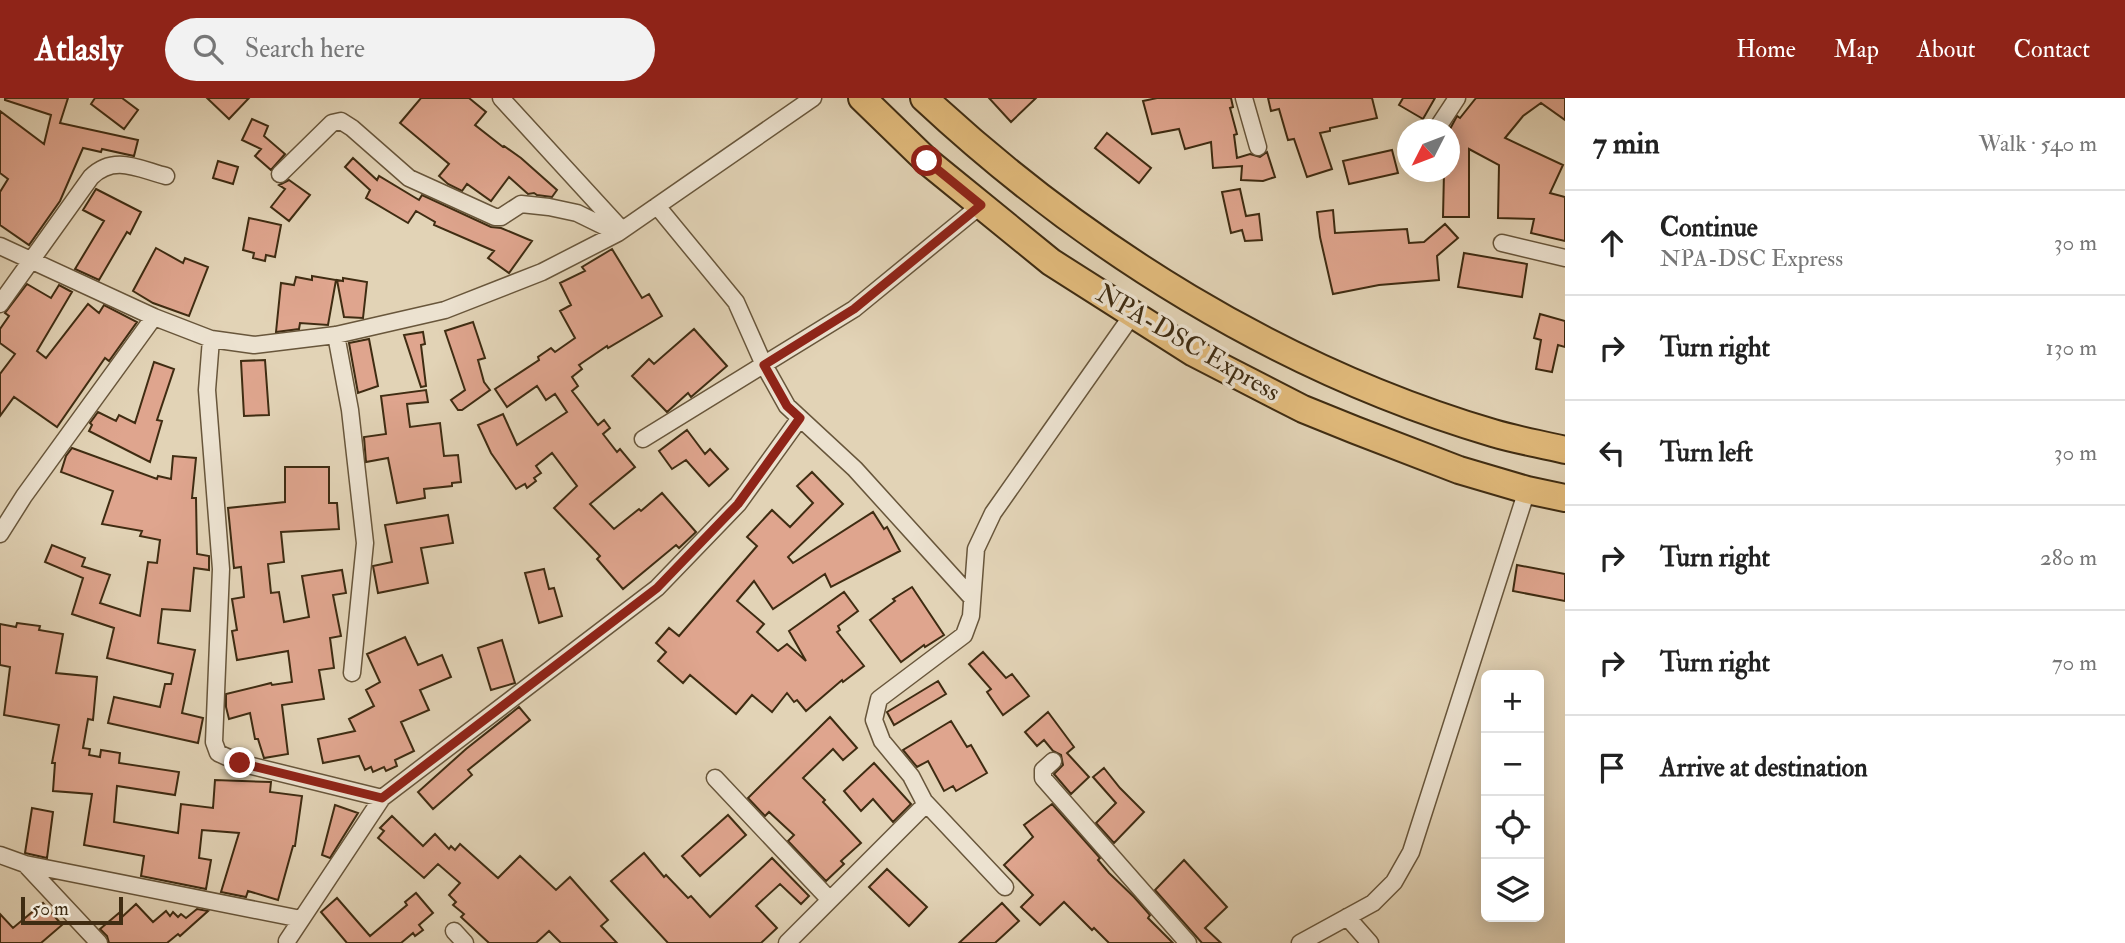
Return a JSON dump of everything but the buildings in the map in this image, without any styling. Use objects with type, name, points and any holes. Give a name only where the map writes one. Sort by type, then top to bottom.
[{"type":"main road","name":"NPA-DSC Express","points":[[862,98],[927,161],[1051,262],[1194,352],[1303,409],[1459,470],[1565,498]]},
{"type":"main road","points":[[924,98],[968,139],[1041,199],[1161,281],[1235,324],[1312,363],[1406,403],[1494,433],[1565,450]]},
{"type":"street","points":[[501,98],[620,231]]},
{"type":"street","points":[[0,246],[154,317],[211,338],[254,345],[336,335],[445,310],[542,272],[620,231],[813,98]]},
{"type":"street","points":[[1244,98],[1258,147]]},
{"type":"street","points":[[1443,119],[1457,98]]},
{"type":"street","points":[[280,174],[332,123],[341,121],[409,178],[495,217],[501,217],[521,204],[549,207],[577,213],[620,231]]},
{"type":"street","points":[[0,304],[100,168],[117,163],[166,176]]},
{"type":"street","points":[[643,439],[854,309],[981,205]]},
{"type":"street","points":[[657,206],[736,302],[764,365],[787,406],[855,469],[972,598]]},
{"type":"street","points":[[1502,243],[1565,258]]},
{"type":"street","points":[[1005,887],[924,801],[911,776],[882,741],[874,720],[879,699],[964,635],[971,616],[975,549],[993,513],[1133,314]]},
{"type":"street","points":[[0,534],[24,496],[154,317]]},
{"type":"street","points":[[336,335],[350,410],[365,544],[352,673]]},
{"type":"street","points":[[211,338],[208,390],[221,569],[214,742],[218,753],[240,763],[382,798]]},
{"type":"street","points":[[288,943],[382,798],[657,588],[738,504],[800,418]]},
{"type":"street","points":[[1300,943],[1373,903],[1394,882],[1412,852],[1527,490]]},
{"type":"street","points":[[1053,761],[1043,770],[1043,778],[1188,943]]},
{"type":"street","points":[[715,778],[830,900]]},
{"type":"street","points":[[787,943],[919,813],[924,801]]},
{"type":"street","points":[[0,855],[25,864],[302,919]]},
{"type":"street","points":[[25,864],[99,943]]},
{"type":"street","points":[[1347,918],[1370,943]]},
{"type":"route","points":[[240,763],[382,798],[657,588],[738,504],[800,418],[787,406],[764,365],[854,309],[981,205],[927,161]]}]
